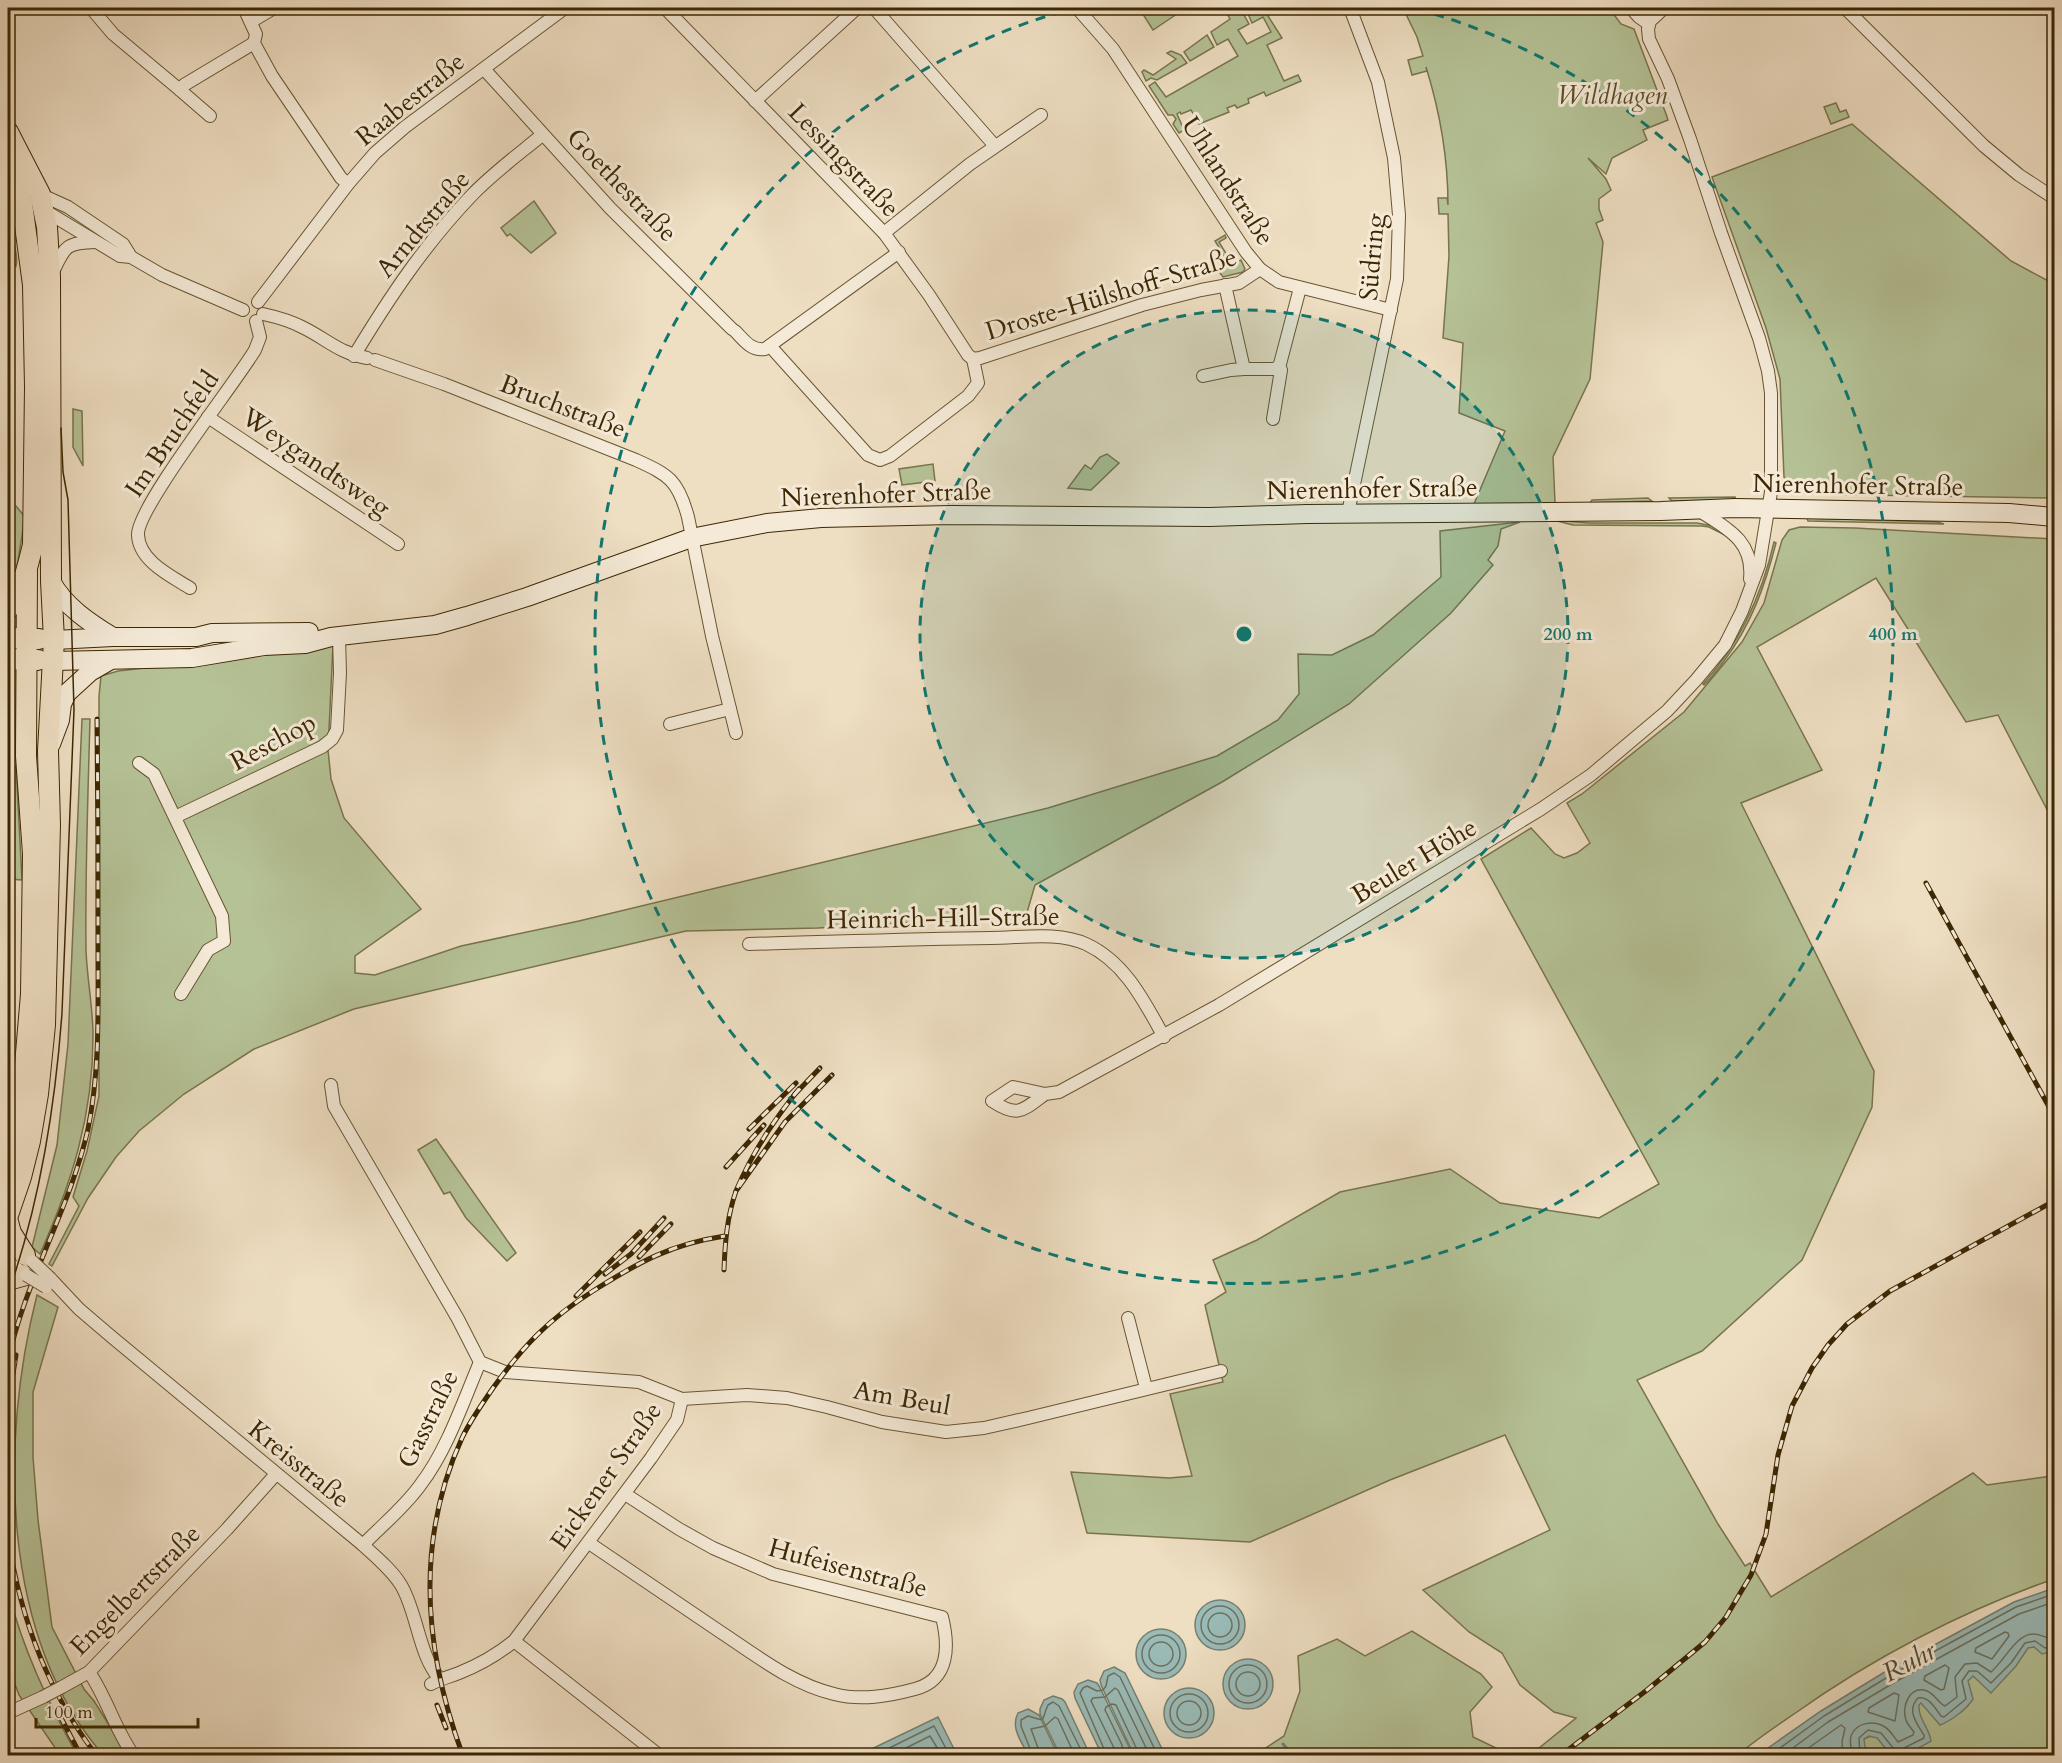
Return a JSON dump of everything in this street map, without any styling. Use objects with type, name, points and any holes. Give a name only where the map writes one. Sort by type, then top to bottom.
[{"type":"main road","points":[[8,132],[42,202],[47,227],[50,277],[51,581],[54,640],[48,751],[49,860],[42,1059],[30,1141],[8,1215]]},
{"type":"main road","points":[[8,164],[33,285],[35,342],[33,544],[17,638],[17,660],[25,705],[33,854],[32,994],[22,1101],[8,1162]]},
{"type":"main road","name":"Nierenhofer Straße","points":[[53,661],[192,658],[264,646],[305,644],[335,636],[425,626],[467,616],[691,538],[767,523],[821,518],[951,515],[1197,518],[1348,513],[1735,508],[2009,513],[2055,517]]},
{"type":"main road","points":[[8,609],[17,597],[27,571]]},
{"type":"main road","points":[[51,581],[60,596],[79,614],[113,637]]},
{"type":"main road","name":"Nierenhofer Straße","points":[[54,640],[196,637],[212,633],[264,632],[314,632],[335,636]]},
{"type":"main road","points":[[17,638],[54,640]]},
{"type":"main road","points":[[17,660],[53,661]]},
{"type":"main road","points":[[48,751],[67,693],[85,676],[110,660]]},
{"type":"main road","points":[[8,685],[25,705]]},
{"type":"main road","points":[[8,1222],[18,1264]]},
{"type":"street","points":[[91,8],[113,34],[210,116]]},
{"type":"street","points":[[244,8],[256,33],[254,43],[278,84],[341,178],[348,184]]},
{"type":"street","points":[[252,21],[274,8]]},
{"type":"street","name":"Raabestraße","points":[[259,312],[348,184],[390,139],[566,8]]},
{"type":"street","name":"Lessingstraße","points":[[665,8],[884,233],[973,359]]},
{"type":"street","points":[[755,101],[857,8]]},
{"type":"street","points":[[874,8],[995,146]]},
{"type":"street","name":"Uhlandstraße","points":[[1077,8],[1113,48],[1246,252],[1260,268],[1279,282],[1391,310]]},
{"type":"street","name":"Südring","points":[[1348,513],[1391,310],[1398,258],[1398,193],[1394,158],[1376,74],[1350,8]]},
{"type":"street","points":[[1631,8],[1638,17],[1649,24]]},
{"type":"street","points":[[1664,8],[1653,17],[1649,24],[1648,33],[1652,47],[1668,79],[1690,139],[1759,338],[1768,371],[1772,428],[1769,508]]},
{"type":"street","points":[[1845,8],[1984,146],[2021,176],[2055,198]]},
{"type":"street","points":[[180,90],[184,85],[254,43]]},
{"type":"street","name":"Goethestraße","points":[[484,69],[610,208],[750,346],[756,349],[765,349],[770,346]]},
{"type":"street","points":[[884,233],[995,146],[1041,115]]},
{"type":"street","name":"Arndtstraße","points":[[354,356],[404,275],[428,245],[472,195],[542,135]]},
{"type":"street","points":[[13,194],[68,207],[123,244],[131,257]]},
{"type":"street","points":[[13,194],[42,202],[120,256],[131,257],[162,275],[243,310],[248,302],[254,301],[259,312]]},
{"type":"street","points":[[50,277],[69,245],[78,242],[97,242]]},
{"type":"street","points":[[898,252],[770,346],[868,455],[880,460],[890,456],[968,396],[978,383],[973,359]]},
{"type":"street","name":"Droste-Hülshoff-Straße","points":[[973,359],[1142,305],[1239,283],[1260,268]]},
{"type":"street","points":[[1225,285],[1244,369]]},
{"type":"street","points":[[1276,369],[1280,364],[1300,288]]},
{"type":"street","name":"Bruchstraße","points":[[259,312],[304,327],[346,354],[371,359],[444,384],[664,472],[683,499],[691,538]]},
{"type":"street","name":"Im Bruchfeld","points":[[190,588],[150,560],[139,542],[138,530],[151,501],[255,350],[260,337],[259,312]]},
{"type":"street","points":[[1203,376],[1231,370],[1281,370],[1273,419]]},
{"type":"street","name":"Weygandtsweg","points":[[208,417],[398,544]]},
{"type":"street","name":"Beuler Höhe","points":[[1045,1094],[1059,1092],[1164,1037],[1255,984],[1541,809],[1591,775],[1653,723],[1696,681],[1725,645],[1749,595],[1759,565],[1769,508]]},
{"type":"street","name":"Beuler Höhe","points":[[1698,510],[1734,534],[1748,552],[1751,569],[1749,595]]},
{"type":"street","points":[[691,538],[736,733]]},
{"type":"street","name":"Reschop","points":[[175,817],[322,747],[332,739],[337,730],[340,673],[335,636]]},
{"type":"street","points":[[670,724],[730,709]]},
{"type":"street","points":[[139,763],[154,774],[222,916],[224,941],[208,950],[181,994]]},
{"type":"street","name":"Heinrich-Hill-Straße","points":[[749,944],[1050,937],[1073,939],[1101,952],[1126,975],[1164,1037]]},
{"type":"street","points":[[331,1084],[334,1106],[458,1319],[480,1362]]},
{"type":"street","name":"Kreisstraße","points":[[18,1264],[48,1282],[363,1545],[401,1584],[436,1681]]},
{"type":"street","points":[[1128,1318],[1146,1388]]},
{"type":"street","name":"Eickener Straße","points":[[436,1681],[501,1653],[514,1641],[641,1473],[677,1420],[682,1399],[639,1382],[512,1373],[480,1362]]},
{"type":"street","name":"Gasstraße","points":[[363,1545],[421,1485],[450,1433],[480,1362]]},
{"type":"street","name":"Am Beul","points":[[682,1399],[747,1395],[787,1398],[882,1422],[946,1432],[984,1428],[1221,1371]]},
{"type":"street","name":"Engelbertstraße","points":[[8,1713],[88,1672],[227,1529],[276,1474]]},
{"type":"street","name":"Hufeisenstraße","points":[[588,1543],[785,1674],[834,1694],[861,1697],[887,1696],[921,1688],[940,1672],[947,1648],[942,1617],[773,1574],[713,1548],[625,1494]]},
{"type":"street","points":[[514,1641],[660,1755]]},
{"type":"street","points":[[88,1672],[99,1686],[122,1737],[134,1755]]},
{"type":"green space","points":[[1139,8],[1171,8],[1177,14],[1153,30]]},
{"type":"green space","points":[[1240,8],[1249,24],[1238,30],[1247,44],[1271,32],[1263,17],[1252,23],[1246,9],[1243,8],[1263,8],[1282,38],[1267,45],[1284,81],[1298,75],[1301,81],[1266,96],[1264,92],[1248,99],[1249,103],[1237,108],[1235,105],[1227,108],[1229,112],[1199,124],[1191,110],[1181,114],[1180,112],[1177,114],[1184,130],[1179,133],[1173,124],[1176,119],[1173,115],[1168,115],[1149,86],[1155,82],[1166,97],[1238,56],[1228,39],[1217,45],[1211,32],[1230,19],[1225,10]]},
{"type":"green space","name":"Wildhagen","points":[[1403,8],[1609,8],[1621,24],[1634,29],[1668,120],[1643,130],[1647,140],[1612,158],[1606,174],[1588,158],[1606,179],[1611,190],[1599,199],[1599,209],[1603,220],[1596,223],[1603,242],[1590,379],[1553,457],[1555,503],[1474,504],[1505,431],[1459,413],[1463,343],[1443,338],[1449,256],[1448,214],[1439,214],[1438,198],[1447,198],[1448,205],[1445,153],[1439,118],[1426,67],[1427,71],[1412,75],[1408,60],[1423,56]]},
{"type":"green space","points":[[1207,35],[1214,47],[1190,61],[1184,52]]},
{"type":"green space","points":[[1171,51],[1181,55],[1187,63],[1157,80],[1151,78],[1146,81],[1142,72],[1144,70],[1153,75],[1176,59],[1167,53]]},
{"type":"green space","points":[[1836,103],[1840,112],[1846,110],[1849,117],[1831,124],[1824,107]]},
{"type":"green space","points":[[1852,124],[2011,261],[2054,284],[2054,498],[1807,494],[1793,488],[1784,477],[1780,379],[1766,328],[1712,177]]},
{"type":"green space","points":[[534,201],[556,233],[531,253],[510,234],[507,236],[501,228]]},
{"type":"green space","points":[[8,230],[15,248],[16,266],[8,258]]},
{"type":"green space","points":[[1225,235],[1226,238],[1219,242],[1233,265],[1241,260],[1245,269],[1243,272],[1223,277],[1217,269],[1228,262],[1215,241]]},
{"type":"green space","points":[[73,409],[82,411],[83,466],[73,447]]},
{"type":"green space","points":[[1107,454],[1119,463],[1091,490],[1068,488],[1085,465],[1091,469],[1100,457]]},
{"type":"green space","points":[[933,464],[935,481],[902,485],[899,469]]},
{"type":"green space","points":[[1735,497],[1736,500],[1672,501],[1669,498]]},
{"type":"green space","points":[[1648,498],[1652,501],[1590,503],[1592,500]]},
{"type":"green space","points":[[13,504],[25,517],[13,592]]},
{"type":"green space","points":[[1807,518],[1937,522],[1944,524],[1808,521]]},
{"type":"green space","points":[[1553,520],[1589,523],[1697,523],[1713,526],[1727,536],[1702,526],[1573,525]]},
{"type":"green space","points":[[1520,522],[1501,529],[1498,546],[1488,560],[1493,565],[1451,613],[1349,704],[1222,782],[1035,885],[1026,916],[818,928],[686,931],[354,1009],[254,1049],[184,1094],[139,1131],[116,1157],[88,1198],[52,1266],[49,1264],[79,1206],[73,1197],[87,1151],[99,1096],[99,696],[101,676],[118,671],[333,646],[328,750],[331,779],[344,818],[421,909],[355,956],[355,973],[375,975],[461,946],[579,921],[1048,808],[1217,756],[1278,720],[1299,694],[1298,654],[1332,655],[1373,635],[1441,577],[1440,531]]},
{"type":"green space","points":[[1800,527],[2054,539],[2054,823],[1998,715],[1966,722],[1876,578],[1757,647],[1822,770],[1741,803],[1874,1071],[1872,1107],[1802,1260],[1702,1351],[1637,1380],[1718,1524],[1745,1566],[1750,1563],[1771,1597],[1973,1473],[1987,1485],[2054,1474],[2054,1579],[1986,1605],[1886,1655],[1824,1694],[1738,1755],[1255,1755],[1284,1736],[1300,1691],[1298,1656],[1337,1639],[1365,1656],[1412,1631],[1481,1674],[1492,1687],[1470,1712],[1473,1737],[1498,1749],[1539,1748],[1576,1718],[1554,1712],[1520,1685],[1502,1653],[1469,1632],[1423,1590],[1550,1530],[1505,1435],[1390,1480],[1250,1542],[1087,1533],[1071,1472],[1169,1478],[1192,1476],[1170,1394],[1223,1382],[1205,1305],[1226,1292],[1213,1260],[1257,1240],[1340,1192],[1450,1169],[1500,1203],[1599,1218],[1659,1184],[1481,859],[1531,828],[1555,854],[1564,858],[1577,853],[1590,843],[1567,803],[1582,794],[1684,712],[1742,642],[1764,603],[1782,540],[1789,530]]},
{"type":"green space","points":[[1774,542],[1776,543],[1767,575],[1756,605],[1734,647],[1704,685],[1728,652],[1748,618],[1763,581]]},
{"type":"green space","points":[[8,689],[13,697],[15,729],[8,728]]},
{"type":"green space","points":[[82,719],[90,719],[86,921],[93,1025],[92,1065],[85,1121],[71,1174],[40,1254],[32,1247],[57,1145],[68,1044]]},
{"type":"green space","points":[[16,766],[22,880],[8,879],[8,777]]},
{"type":"green space","points":[[436,1139],[516,1253],[507,1261],[466,1218],[450,1192],[444,1194],[418,1150]]},
{"type":"green space","points":[[37,1295],[58,1307],[33,1392],[33,1457],[38,1520],[52,1627],[84,1689],[128,1755],[103,1755],[69,1707],[44,1653],[27,1595],[18,1534],[14,1473],[17,1411],[25,1351]]},
{"type":"green space","points":[[8,1591],[37,1675],[77,1755],[60,1755],[19,1695],[8,1666]]},
{"type":"green space","points":[[2054,1625],[2054,1755],[1846,1756],[1864,1739],[1909,1708]]},
{"type":"water","name":"Ruhr","points":[[2054,1588],[2054,1651],[2042,1654],[2034,1647],[2028,1648],[2016,1666],[1991,1693],[1973,1676],[1968,1681],[1973,1699],[1967,1707],[1940,1725],[1921,1703],[1919,1705],[1920,1715],[1931,1741],[1907,1753],[1897,1755],[1891,1755],[1877,1738],[1869,1736],[1864,1739],[1866,1755],[1758,1755],[1821,1711],[1888,1670],[2014,1602]]},
{"type":"water","points":[[1215,1600],[1225,1600],[1238,1607],[1245,1620],[1245,1630],[1238,1643],[1225,1650],[1215,1650],[1206,1646],[1199,1639],[1195,1630],[1195,1620],[1199,1611],[1206,1604]]},
{"type":"water","points":[[1156,1629],[1166,1629],[1179,1636],[1186,1649],[1186,1659],[1179,1672],[1166,1679],[1156,1679],[1147,1675],[1140,1668],[1136,1659],[1136,1649],[1140,1640],[1147,1633]]},
{"type":"water","points":[[1243,1659],[1253,1659],[1266,1666],[1273,1679],[1273,1689],[1266,1702],[1253,1709],[1243,1709],[1234,1705],[1227,1698],[1223,1689],[1223,1679],[1227,1670],[1234,1663]]},
{"type":"water","points":[[1114,1667],[1125,1673],[1165,1755],[1134,1755],[1101,1685],[1100,1680],[1104,1671]]},
{"type":"water","points":[[1088,1680],[1099,1686],[1133,1755],[1102,1755],[1075,1698],[1074,1692],[1078,1684]]},
{"type":"water","points":[[1184,1688],[1194,1688],[1207,1695],[1214,1708],[1214,1718],[1207,1731],[1194,1738],[1184,1738],[1175,1734],[1168,1727],[1164,1718],[1164,1708],[1168,1699],[1175,1692]]},
{"type":"water","points":[[1053,1696],[1065,1702],[1090,1755],[1060,1755],[1040,1714],[1044,1700]]},
{"type":"water","points":[[1028,1709],[1039,1715],[1058,1755],[1028,1755],[1015,1724],[1018,1713]]},
{"type":"water","points":[[938,1717],[957,1755],[859,1755]]},
{"type":"waterway","points":[[1283,1744],[1293,1756]]},
{"type":"tram line","points":[[8,1294],[29,1225],[44,1155],[55,1085],[62,1013],[74,710],[68,500],[63,472],[61,428]]},
{"type":"railway","points":[[8,1361],[25,1302],[80,1159],[92,1107],[98,1018],[97,719]]},
{"type":"railway","points":[[1926,883],[2054,1116]]},
{"type":"railway","points":[[794,1095],[820,1068]]},
{"type":"railway","points":[[799,1089],[764,1138],[736,1191],[785,1122],[832,1075]]},
{"type":"railway","points":[[749,1129],[796,1083]]},
{"type":"railway","points":[[726,1167],[764,1125]]},
{"type":"railway","points":[[724,1270],[730,1210],[736,1191]]},
{"type":"railway","points":[[1560,1756],[1647,1690],[1705,1642],[1726,1617],[1751,1575],[1766,1534],[1778,1455],[1792,1406],[1812,1368],[1828,1345],[1847,1324],[1890,1291],[2054,1201]]},
{"type":"railway","points":[[605,1274],[631,1254],[664,1218]]},
{"type":"railway","points":[[639,1257],[671,1224]]},
{"type":"railway","points":[[576,1296],[640,1232]]},
{"type":"railway","points":[[463,1756],[440,1676],[433,1636],[430,1596],[431,1556],[437,1516],[447,1477],[465,1432],[515,1359],[538,1334],[577,1301],[656,1256],[688,1244],[725,1236]]},
{"type":"railway","points":[[8,1405],[16,1355]]},
{"type":"railway","points":[[8,1537],[20,1596],[38,1652],[64,1706],[97,1756]]},
{"type":"railway","points":[[437,1705],[446,1728]]},
{"type":"railway","points":[[60,1716],[81,1756]]}]
